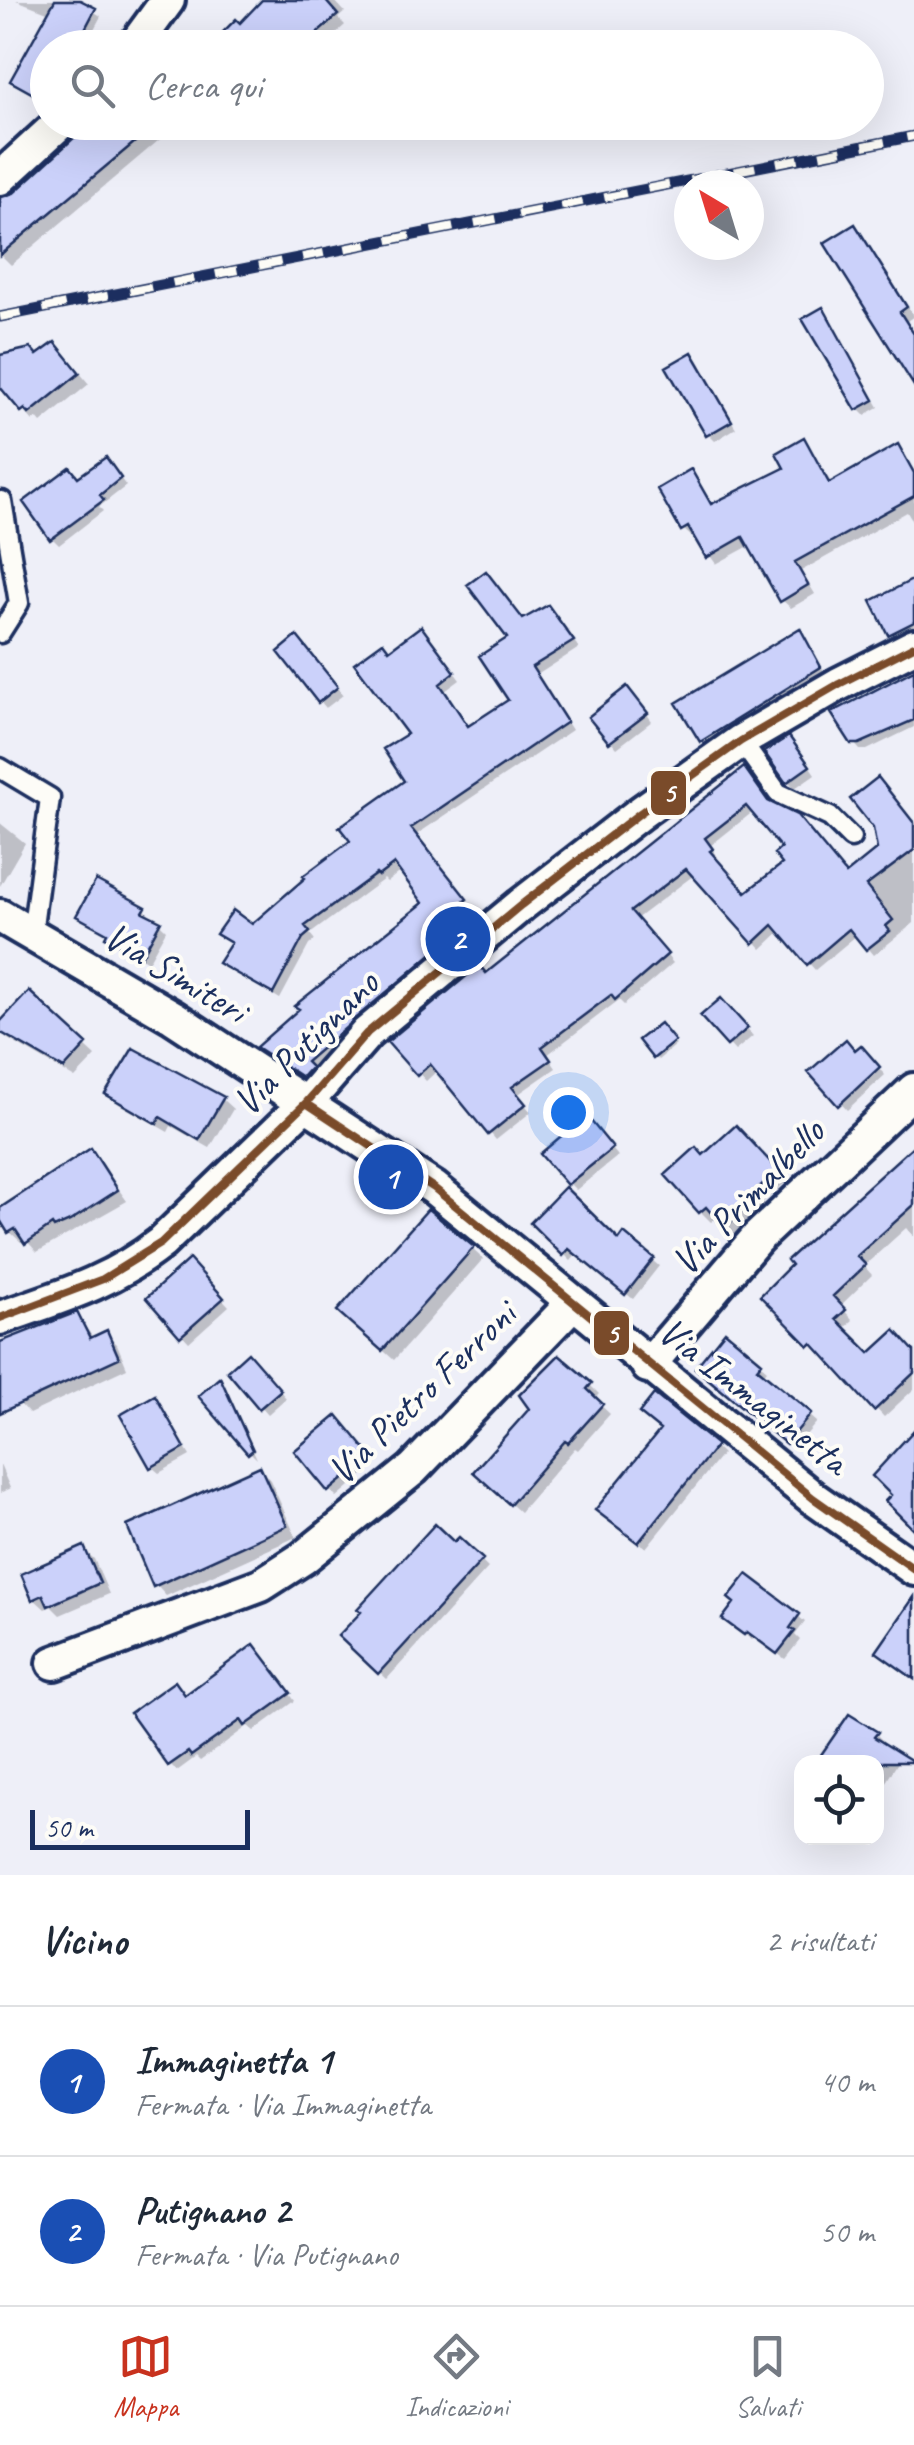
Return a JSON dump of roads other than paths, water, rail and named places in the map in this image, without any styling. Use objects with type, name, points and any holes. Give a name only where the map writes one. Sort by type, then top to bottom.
[{"type":"street","points":[[146,30],[168,0]]},
{"type":"street","points":[[0,178],[41,140]]},
{"type":"street","name":"Via Putignano","points":[[0,1318],[94,1284],[138,1261],[306,1103],[367,1033],[449,963],[640,813],[741,741],[914,646]]},
{"type":"street","name":"Via Simiteri","points":[[0,916],[172,1017],[306,1103]]},
{"type":"street","name":"Via Primalbello","points":[[648,1366],[756,1238],[914,1090]]},
{"type":"street","name":"Via Immaginetta","points":[[306,1103],[434,1188],[813,1498],[914,1569]]},
{"type":"street","name":"Via Pietro Ferroni","points":[[54,1664],[261,1585],[303,1558],[413,1469],[572,1304]]},
{"type":"lane","points":[[0,634],[19,603],[2,500]]},
{"type":"lane","points":[[741,741],[778,793],[830,817],[851,838]]},
{"type":"lane","points":[[0,768],[50,798],[32,934]]},
{"type":"railway","points":[[0,317],[914,136]]},
{"type":"place","name":"Putignano 2","points":[[458,939]]},
{"type":"place","name":"Immaginetta 1","points":[[391,1177]]}]
